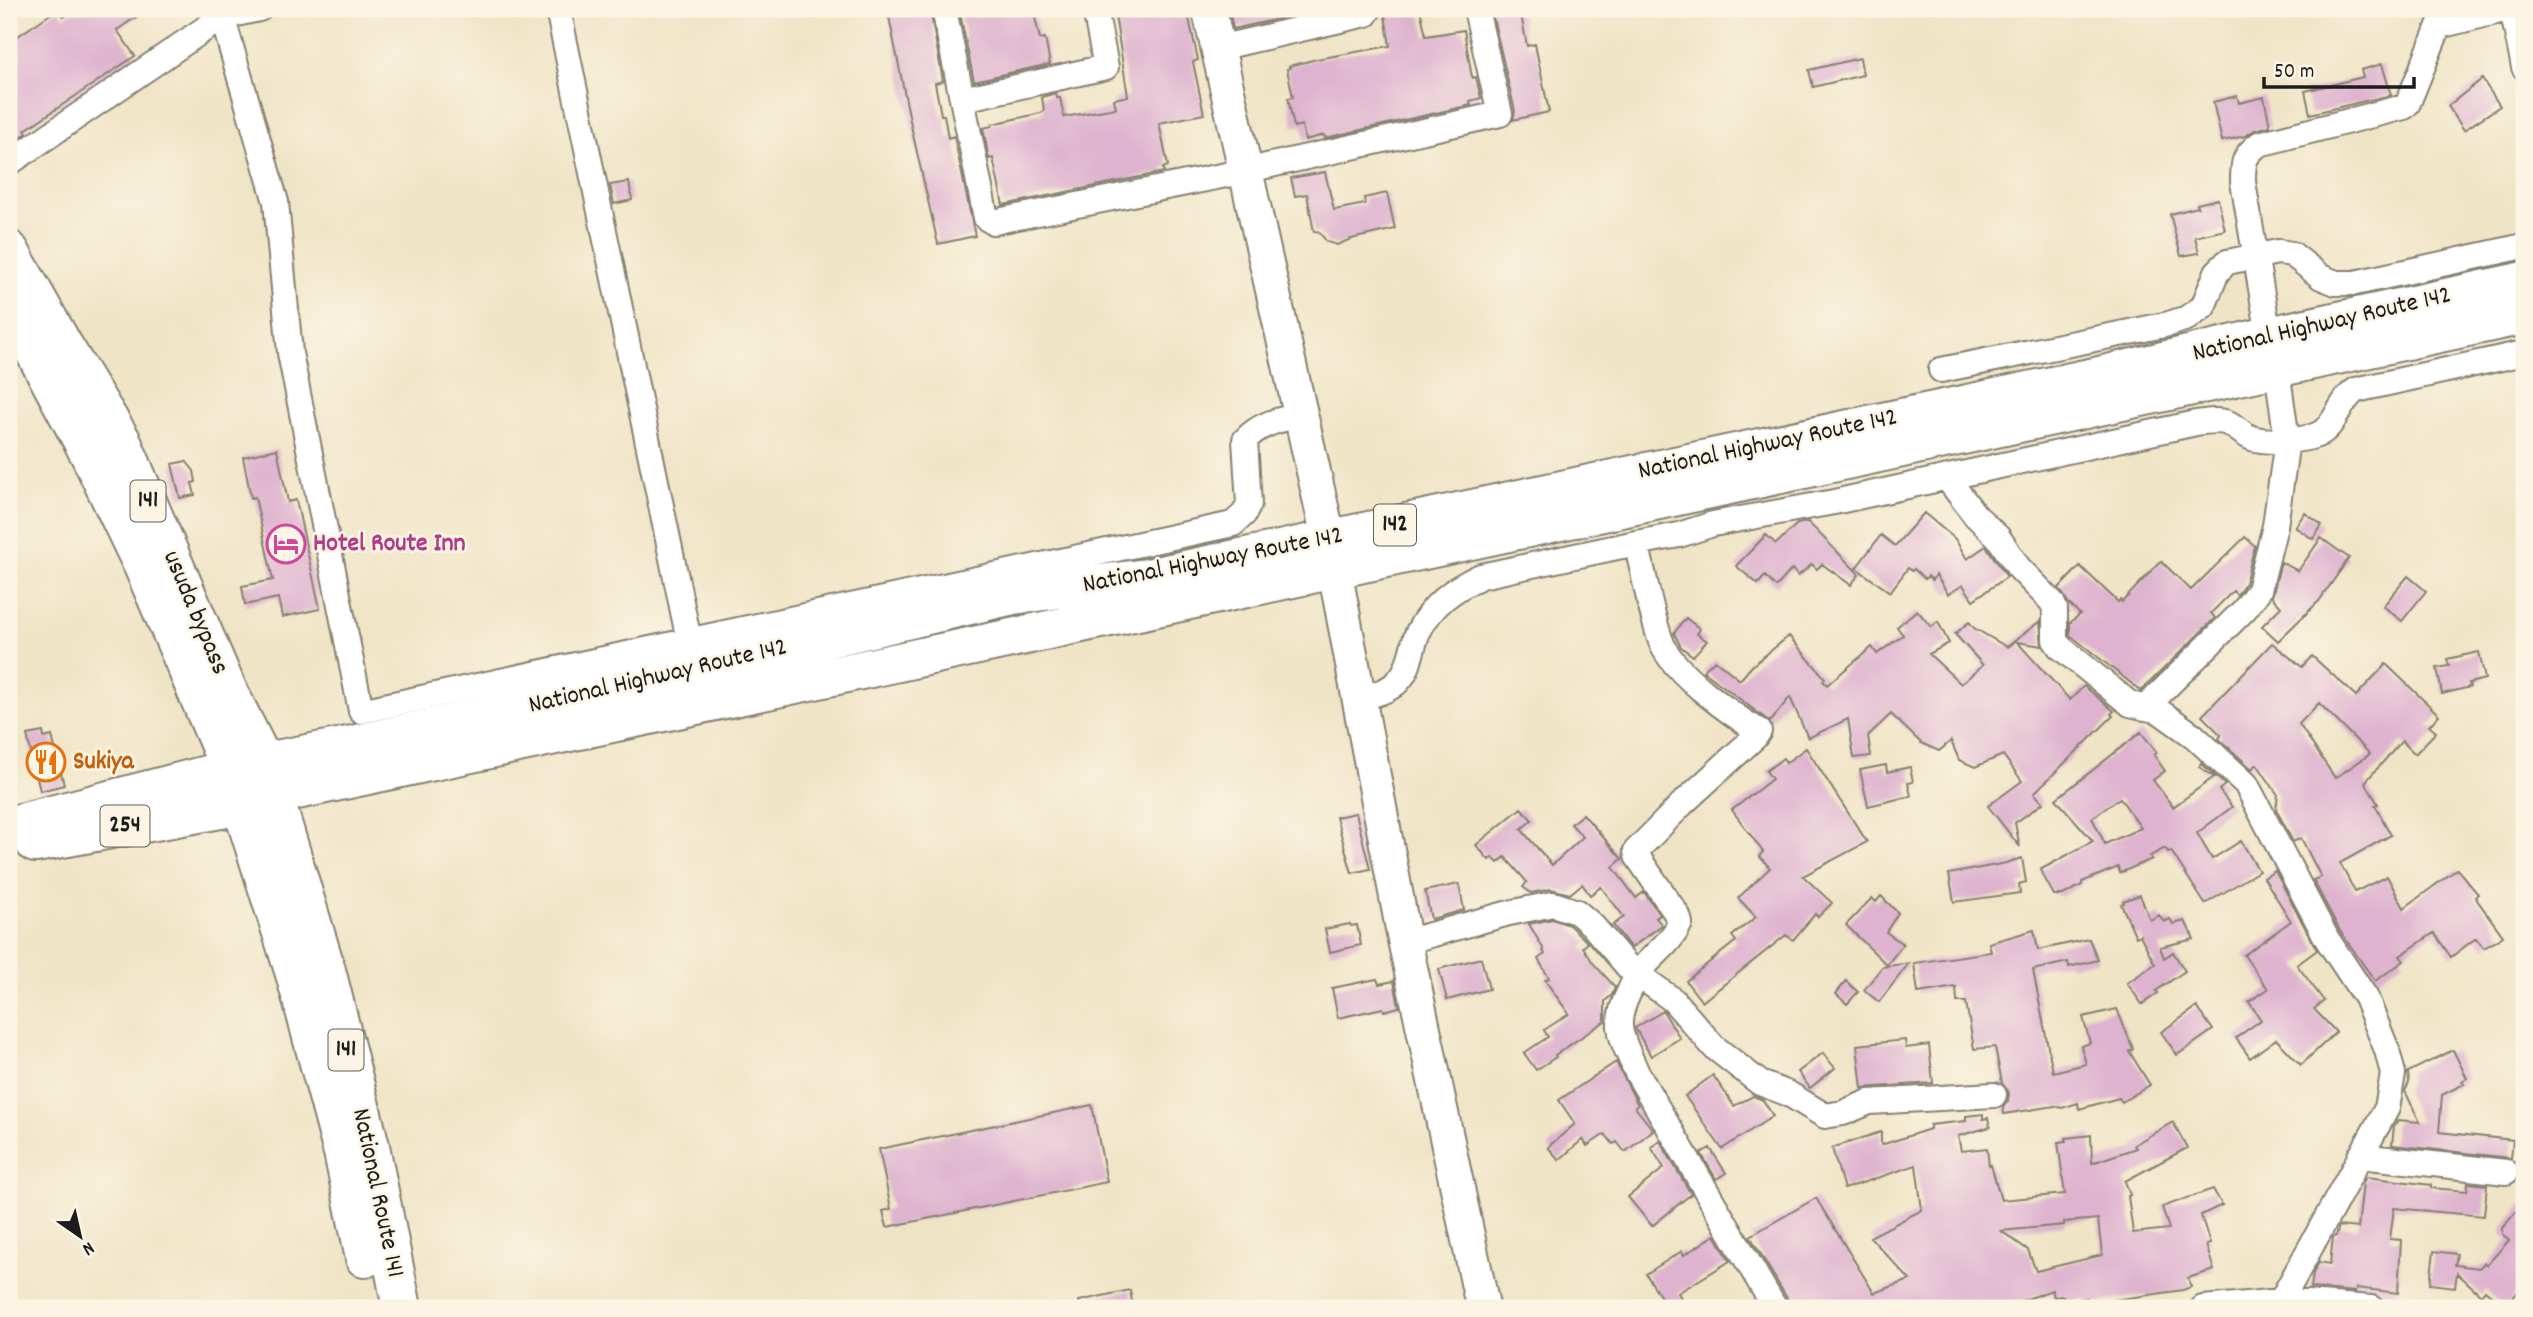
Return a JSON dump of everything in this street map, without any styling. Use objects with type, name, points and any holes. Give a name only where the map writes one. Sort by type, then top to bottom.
[{"type":"highway","name":"usuda bypass","points":[[9,250],[121,440],[226,687],[253,783]]},
{"type":"highway","name":"National Highway Route 142","points":[[2273,353],[2524,281]]},
{"type":"highway","name":"usuda bypass","points":[[9,304],[44,366],[253,783]]},
{"type":"highway","name":"National Highway Route 142","points":[[253,783],[702,700],[2099,376],[2524,315]]},
{"type":"highway","name":"National Highway Route 142","points":[[253,783],[692,655],[1013,595],[1331,554]]},
{"type":"highway","name":"254","points":[[9,826],[253,783]]},
{"type":"highway","name":"254","points":[[9,847],[253,783]]},
{"type":"highway","name":"National Route 141","points":[[253,783],[296,977],[339,1139],[376,1308]]},
{"type":"highway","name":"National Route 141","points":[[253,783],[326,970],[366,1133],[402,1308]]},
{"type":"street","points":[[9,163],[221,13],[259,9]]},
{"type":"street","points":[[558,9],[692,655]]},
{"type":"street","points":[[944,9],[986,218],[993,222],[1500,114],[1476,9]]},
{"type":"street","points":[[962,99],[1106,67],[1095,9]]},
{"type":"street","points":[[1209,9],[1331,554],[1405,942],[1483,1308]]},
{"type":"street","points":[[1218,48],[1366,14],[1369,9]]},
{"type":"street","points":[[2144,708],[2244,610],[2259,590],[2275,526],[2287,440],[2243,182],[2243,166],[2248,152],[2259,144],[2404,107],[2439,26],[2510,9],[2524,67]]},
{"type":"street","points":[[221,13],[276,202],[290,353],[361,711],[692,655],[1233,524],[1249,505],[1245,440],[1253,431],[1267,424],[1300,415]]},
{"type":"street","points":[[1941,370],[2187,318],[2203,307],[2217,272],[2227,262],[2278,252],[2292,254],[2321,277],[2336,283],[2356,283],[2524,246]]},
{"type":"street","points":[[1359,698],[1389,691],[1399,681],[1425,619],[1452,590],[1481,576],[1679,535],[1713,523],[1834,502],[2214,421],[2228,423],[2252,438],[2287,440],[2319,434],[2332,423],[2347,396],[2356,390],[2524,353]]},
{"type":"street","points":[[1947,478],[1975,515],[1998,537],[2018,568],[2052,602],[2055,610],[2055,640],[2114,693],[2130,704],[2159,711],[2194,736],[2246,784],[2327,939],[2366,998],[2387,1049],[2393,1074],[2387,1108],[2281,1301]]},
{"type":"street","points":[[1636,543],[1662,644],[1672,660],[1686,675],[1759,731],[1636,851],[1680,923],[1666,944],[1638,973],[1618,1018],[1621,1035],[1637,1073],[1775,1308]]},
{"type":"street","points":[[1405,942],[1509,912],[1553,904],[1577,912],[1592,925],[1629,968],[1672,1000],[1714,1047],[1743,1070],[1760,1083],[1788,1094],[1825,1116],[1843,1113],[1869,1102],[1994,1095]]},
{"type":"street","points":[[2360,1156],[2506,1172]]},
{"type":"street","points":[[2203,1308],[2281,1301],[2371,1308]]},
{"type":"building","points":[[58,9],[64,17],[76,9],[148,9],[117,30],[135,56],[25,130],[27,133],[9,145],[9,42]]},
{"type":"building","points":[[930,9],[943,81],[935,83],[941,115],[944,115],[948,138],[954,136],[975,236],[938,244],[888,12]]},
{"type":"building","points":[[959,9],[1033,9],[1040,39],[1045,38],[1050,64],[974,81]]},
{"type":"building","points":[[1114,9],[1187,9],[1198,60],[1193,62],[1204,114],[1159,123],[1168,166],[1163,168],[1164,172],[1003,205],[993,158],[989,159],[983,128],[1041,113],[1044,111],[1042,97],[1056,93],[1057,98],[1060,98],[1064,117],[1116,108],[1114,99],[1128,96]]},
{"type":"building","points":[[1229,9],[1295,9],[1296,15],[1233,29]]},
{"type":"building","points":[[1384,9],[1420,9],[1426,36],[1464,30],[1472,78],[1476,77],[1481,98],[1470,101],[1471,105],[1325,138],[1324,135],[1305,140],[1302,125],[1294,127],[1288,98],[1293,97],[1287,69],[1289,66],[1317,59],[1390,46]]},
{"type":"building","points":[[1491,9],[1520,9],[1527,46],[1535,44],[1549,112],[1513,120],[1515,111]]},
{"type":"building","points":[[1860,58],[1863,75],[1813,87],[1809,70]]},
{"type":"building","points":[[2382,64],[2391,95],[2310,114],[2305,91],[2363,77],[2361,70]]},
{"type":"building","points":[[2482,79],[2500,106],[2464,130],[2448,106]]},
{"type":"building","points":[[2237,96],[2239,103],[2264,97],[2270,126],[2222,141],[2213,102]]},
{"type":"building","points":[[1325,172],[1334,210],[1365,204],[1364,198],[1387,193],[1395,229],[1337,245],[1327,242],[1318,231],[1314,232],[1307,194],[1295,196],[1291,178]]},
{"type":"building","points":[[629,182],[632,200],[614,204],[610,185]]},
{"type":"building","points":[[2218,199],[2225,230],[2195,237],[2199,253],[2181,256],[2170,214]]},
{"type":"building","name":"Hotel Route Inn","points":[[277,449],[288,502],[296,500],[320,609],[282,617],[278,598],[245,605],[242,586],[273,580],[255,497],[251,498],[243,457]]},
{"type":"building","points":[[186,461],[194,471],[196,482],[192,483],[195,495],[180,498],[172,464]]},
{"type":"building","points":[[1924,513],[1955,539],[1967,559],[1986,546],[2007,577],[1973,600],[1963,585],[1948,594],[1936,575],[1932,580],[1928,576],[1925,579],[1914,569],[1912,571],[1908,568],[1890,592],[1856,568],[1881,535],[1895,546]]},
{"type":"building","points":[[2305,513],[2322,525],[2313,539],[2295,527]]},
{"type":"building","points":[[1808,522],[1859,574],[1851,585],[1822,564],[1817,569],[1812,564],[1798,576],[1792,569],[1776,587],[1765,576],[1758,584],[1736,566],[1766,535],[1776,544],[1797,524]]},
{"type":"building","points":[[2245,537],[2255,546],[2245,583],[2237,595],[2233,591],[2211,613],[2215,618],[2141,691],[2070,635],[2070,623],[2080,614],[2069,604],[2059,588],[2080,566],[2118,602],[2122,602],[2161,561],[2191,590]]},
{"type":"building","points":[[2321,538],[2349,558],[2319,601],[2278,641],[2262,626],[2281,607],[2272,597],[2281,562],[2298,571]]},
{"type":"building","points":[[2408,576],[2426,591],[2402,621],[2383,606]]},
{"type":"building","points":[[1917,610],[1931,627],[1938,622],[1949,643],[1929,654],[1961,684],[1983,665],[1955,634],[1969,622],[1974,628],[2007,647],[2040,621],[2042,646],[2017,642],[2070,700],[2084,686],[2114,711],[2111,714],[2113,716],[2034,793],[2043,803],[2015,823],[2020,847],[1988,806],[2022,781],[2003,755],[1975,767],[1959,760],[1951,741],[1939,751],[1921,743],[1891,714],[1868,736],[1871,756],[1854,758],[1848,719],[1808,738],[1790,697],[1770,722],[1703,671],[1715,660],[1740,680],[1752,666],[1789,636],[1825,678],[1823,681],[1827,685],[1872,647],[1877,654],[1903,635],[1897,627]]},
{"type":"building","points":[[1686,618],[1700,629],[1697,634],[1707,641],[1693,656],[1681,647],[1674,633]]},
{"type":"building","points":[[2272,643],[2302,667],[2312,656],[2356,696],[2386,664],[2439,715],[2429,726],[2436,732],[2415,754],[2402,741],[2365,782],[2391,835],[2340,863],[2355,892],[2387,876],[2404,908],[2457,869],[2478,894],[2475,897],[2503,936],[2484,948],[2476,938],[2451,957],[2434,933],[2400,956],[2404,961],[2375,981],[2340,931],[2313,880],[2321,877],[2301,838],[2293,842],[2276,809],[2278,795],[2257,764],[2252,769],[2219,739],[2221,735],[2202,716]],"holes":[[[2319,703],[2370,754],[2335,778],[2299,724]]]},
{"type":"building","points":[[2479,652],[2485,679],[2469,683],[2470,687],[2442,694],[2437,668],[2449,666],[2447,659]]},
{"type":"building","name":"Sukiya","points":[[43,732],[44,738],[52,736],[64,785],[40,791],[27,735]]},
{"type":"building","points":[[2141,732],[2157,753],[2154,755],[2165,771],[2153,780],[2173,807],[2214,777],[2199,767],[2201,763],[2225,785],[2219,790],[2232,807],[2197,833],[2212,859],[2241,841],[2259,871],[2205,904],[2171,851],[2168,852],[2165,848],[2150,856],[2152,859],[2120,873],[2118,867],[2082,882],[2082,885],[2063,895],[2054,895],[2040,870],[2093,841],[2056,799]],"holes":[[[2120,798],[2141,828],[2105,844],[2092,818]]]},
{"type":"building","points":[[1806,748],[1867,842],[1803,876],[1832,903],[1818,917],[1815,914],[1793,940],[1786,935],[1702,1002],[1686,981],[1736,941],[1732,936],[1756,917],[1738,898],[1770,868],[1759,856],[1763,852],[1732,810],[1772,779],[1766,771],[1783,758],[1786,763]]},
{"type":"building","points":[[1886,765],[1887,772],[1910,767],[1913,782],[1908,783],[1911,796],[1868,806],[1860,770]]},
{"type":"building","points":[[1521,808],[1532,820],[1521,829],[1552,865],[1583,837],[1571,824],[1583,814],[1622,859],[1613,867],[1636,898],[1644,892],[1660,915],[1656,918],[1662,925],[1631,948],[1613,925],[1624,917],[1601,887],[1590,895],[1582,884],[1570,894],[1551,889],[1531,893],[1523,887],[1527,882],[1505,857],[1498,863],[1492,857],[1489,860],[1476,845]]},
{"type":"building","points":[[1356,813],[1370,869],[1352,873],[1336,817]]},
{"type":"building","points":[[2022,858],[2026,882],[2019,884],[2020,893],[1954,902],[1949,874]]},
{"type":"building","points":[[2275,871],[2317,950],[2297,965],[2324,1001],[2314,1009],[2336,1032],[2301,1065],[2276,1039],[2250,1058],[2236,1038],[2261,1020],[2249,1002],[2268,989],[2244,955],[2291,921],[2264,878]]},
{"type":"building","points":[[1459,884],[1464,910],[1431,919],[1425,891]]},
{"type":"building","points":[[2140,895],[2150,920],[2159,915],[2164,922],[2170,919],[2173,924],[2185,921],[2194,939],[2160,947],[2164,958],[2173,952],[2185,971],[2142,1004],[2127,983],[2155,964],[2140,935],[2136,937],[2121,904]]},
{"type":"building","points":[[1881,896],[1898,913],[1886,932],[1903,944],[1887,965],[1846,925],[1872,898],[1876,902]]},
{"type":"building","points":[[1552,919],[1569,925],[1588,943],[1583,947],[1593,963],[1615,987],[1612,995],[1605,1001],[1605,1021],[1536,1070],[1524,1053],[1548,1037],[1544,1030],[1569,1014],[1545,980],[1549,978],[1538,959],[1545,954],[1544,950],[1529,924]]},
{"type":"building","points":[[1357,925],[1361,945],[1330,952],[1325,929]]},
{"type":"building","points":[[2034,930],[2038,950],[2089,939],[2098,960],[2069,967],[2068,962],[2033,970],[2053,1072],[2086,1064],[2081,1046],[2090,1043],[2083,1017],[2117,1009],[2133,1049],[2129,1051],[2150,1085],[2122,1102],[2119,1098],[2079,1109],[2078,1103],[2062,1108],[2055,1106],[2004,1114],[2003,1107],[2008,1101],[2009,1093],[2002,1083],[1995,1047],[1974,1049],[1966,1002],[1957,1002],[1956,987],[1918,993],[1914,963],[1991,952],[1989,943]]},
{"type":"building","points":[[1481,958],[1489,989],[1447,1000],[1439,969]]},
{"type":"building","points":[[1909,963],[1879,1002],[1864,990],[1882,967]]},
{"type":"building","points":[[1377,979],[1379,984],[1394,981],[1399,1007],[1338,1018],[1332,988]]},
{"type":"building","points":[[1846,981],[1858,992],[1847,1004],[1836,994]]},
{"type":"building","points":[[2197,1007],[2213,1030],[2177,1055],[2161,1032]]},
{"type":"building","points":[[1663,1011],[1680,1038],[1651,1056],[1635,1028]]},
{"type":"building","points":[[1905,1040],[1906,1048],[1929,1045],[1933,1083],[1862,1088],[1857,1045]]},
{"type":"building","points":[[2453,1050],[2467,1078],[2462,1081],[2464,1084],[2442,1095],[2439,1132],[2513,1140],[2511,1158],[2392,1145],[2394,1126],[2398,1120],[2420,1122],[2405,1091],[2409,1083],[2408,1072]]},
{"type":"building","points":[[1823,1053],[1835,1068],[1810,1088],[1798,1072]]},
{"type":"building","points":[[1616,1062],[1638,1105],[1635,1107],[1653,1130],[1625,1152],[1605,1134],[1587,1146],[1583,1139],[1559,1160],[1548,1147],[1575,1124],[1559,1100]]},
{"type":"building","points":[[1713,1075],[1734,1106],[1753,1096],[1763,1100],[1773,1116],[1722,1149],[1685,1096]]},
{"type":"building","points":[[1092,1105],[1107,1182],[887,1227],[883,1211],[891,1209],[879,1149]]},
{"type":"building","points":[[1983,1114],[1983,1119],[1988,1118],[1990,1127],[1958,1136],[1961,1151],[1987,1148],[1989,1166],[1991,1165],[2001,1200],[2065,1194],[2058,1142],[2066,1141],[2066,1138],[2091,1135],[2092,1163],[2136,1148],[2134,1145],[2173,1122],[2187,1148],[2125,1181],[2130,1195],[2133,1233],[2169,1229],[2162,1207],[2213,1189],[2222,1205],[2201,1215],[2214,1270],[2188,1278],[2191,1287],[2183,1290],[2087,1304],[2087,1298],[2065,1303],[2063,1296],[2054,1297],[2052,1290],[2002,1308],[1996,1308],[1995,1305],[1982,1308],[1790,1308],[1788,1300],[1750,1236],[1816,1198],[1874,1293],[1910,1280],[1870,1237],[1922,1210],[1916,1165],[1844,1189],[1832,1148],[1881,1132],[1881,1145],[1930,1129],[1930,1125],[1966,1121],[1966,1116]],"holes":[[[2098,1219],[2102,1255],[2036,1271],[2028,1250],[2001,1231]]]},
{"type":"building","points":[[1660,1141],[1691,1194],[1652,1226],[1628,1197],[1664,1168],[1651,1147]]},
{"type":"building","points":[[1710,1148],[1726,1173],[1716,1179],[1701,1153]]},
{"type":"building","points":[[2366,1177],[2467,1191],[2468,1183],[2487,1185],[2484,1216],[2394,1208],[2390,1239],[2401,1240],[2398,1293],[2356,1288],[2355,1292],[2311,1288],[2313,1273],[2319,1262],[2330,1264],[2333,1237],[2336,1236],[2339,1226],[2358,1228],[2363,1182]]},
{"type":"building","points":[[2524,1203],[2524,1285],[2505,1307],[2485,1290],[2481,1295],[2457,1273],[2455,1287],[2430,1284],[2434,1251],[2457,1254],[2455,1265],[2479,1268],[2484,1263],[2487,1265],[2509,1240],[2502,1234],[2502,1228]]},
{"type":"building","points":[[1715,1235],[1730,1261],[1678,1293],[1687,1308],[1668,1308],[1646,1274],[1682,1251],[1684,1255]]},
{"type":"building","points":[[1130,1290],[1133,1308],[1080,1308],[1079,1301]]},
{"type":"place","name":"Hotel Route Inn","points":[[286,544]]},
{"type":"place","name":"Sukiya","points":[[46,762]]}]
